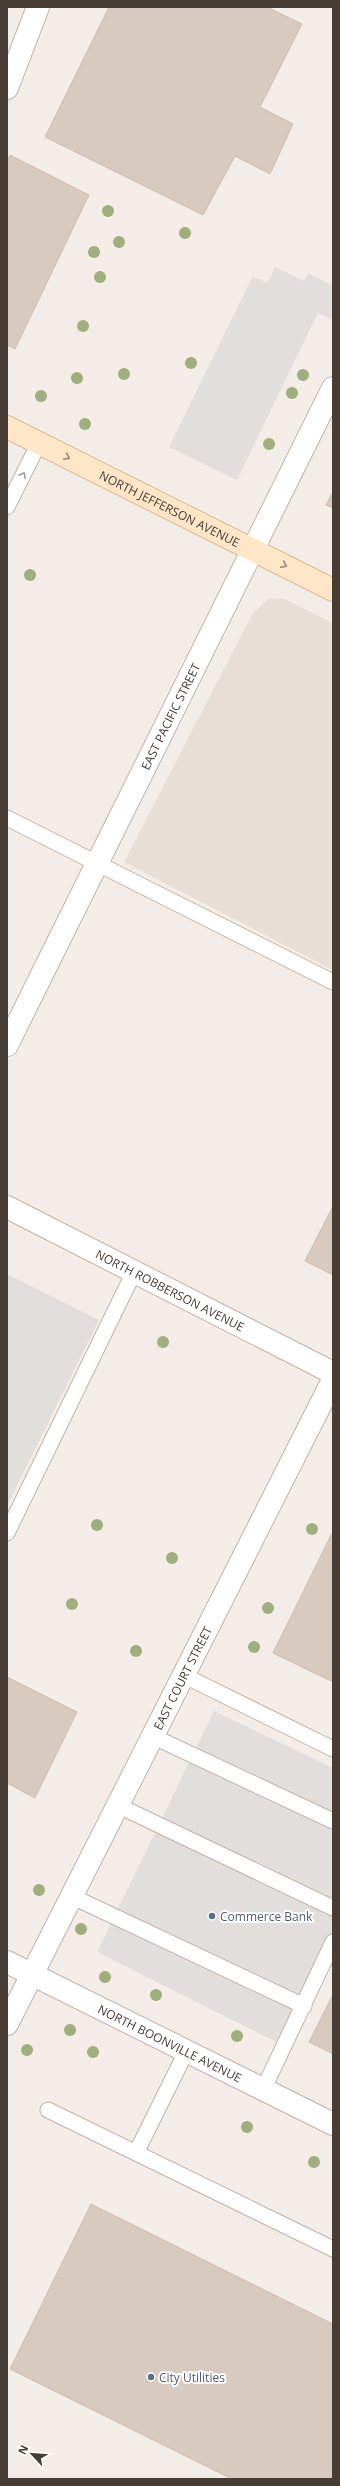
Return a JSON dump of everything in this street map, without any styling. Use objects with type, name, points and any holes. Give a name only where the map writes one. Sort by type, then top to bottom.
[{"type":"street","points":[[7,88],[38,7]]},
{"type":"street","name":"EAST PACIFIC STREET","points":[[7,1045],[254,550],[333,388]]},
{"type":"street","name":"NORTH JEFFERSON AVENUE","points":[[7,427],[333,590]]},
{"type":"street","name":"NORTH ROBBERSON AVENUE","points":[[7,1207],[333,1373]]},
{"type":"street","name":"EAST COURT STREET","points":[[7,2024],[333,1380]]},
{"type":"street","name":"NORTH BOONVILLE AVENUE","points":[[7,1962],[333,2124]]},
{"type":"lane","points":[[7,507],[39,443]]},
{"type":"lane","points":[[7,818],[333,982]]},
{"type":"lane","points":[[7,1533],[134,1272]]},
{"type":"lane","points":[[183,1674],[333,1749]]},
{"type":"lane","points":[[152,1736],[333,1821]]},
{"type":"lane","points":[[117,1805],[333,1908]]},
{"type":"lane","points":[[71,1896],[304,2006]]},
{"type":"lane","points":[[263,2090],[333,1942]]},
{"type":"lane","points":[[136,2153],[186,2052]]},
{"type":"lane","points":[[48,2110],[333,2249]]},
{"type":"shaded area","points":[[275,267],[304,281],[308,273],[333,286],[333,316],[332,319],[318,313],[237,480],[169,447],[253,276],[267,283]]},
{"type":"shaded area","points":[[270,598],[285,599],[333,623],[333,970],[124,862],[253,613]]},
{"type":"shaded area","points":[[7,1274],[99,1320],[7,1506]]},
{"type":"shaded area","points":[[214,1711],[333,1768],[333,1952],[288,2048],[97,1952]]},
{"type":"building","points":[[109,7],[267,7],[302,24],[260,107],[293,124],[270,174],[235,156],[203,215],[45,137]]},
{"type":"building","points":[[10,155],[89,195],[15,349],[7,345],[7,161]]},
{"type":"building","points":[[333,491],[333,508],[326,505]]},
{"type":"building","points":[[333,1206],[333,1275],[305,1261]]},
{"type":"building","points":[[333,1531],[333,1682],[273,1653]]},
{"type":"building","points":[[7,1677],[77,1712],[35,1798],[7,1783]]},
{"type":"building","points":[[333,1994],[333,2054],[309,2042]]},
{"type":"building","points":[[91,2204],[333,2324],[333,2479],[232,2479],[10,2369]]},
{"type":"place","name":"Commerce Bank","points":[[212,1916]]},
{"type":"place","name":"City Utilities","points":[[151,2377]]}]
